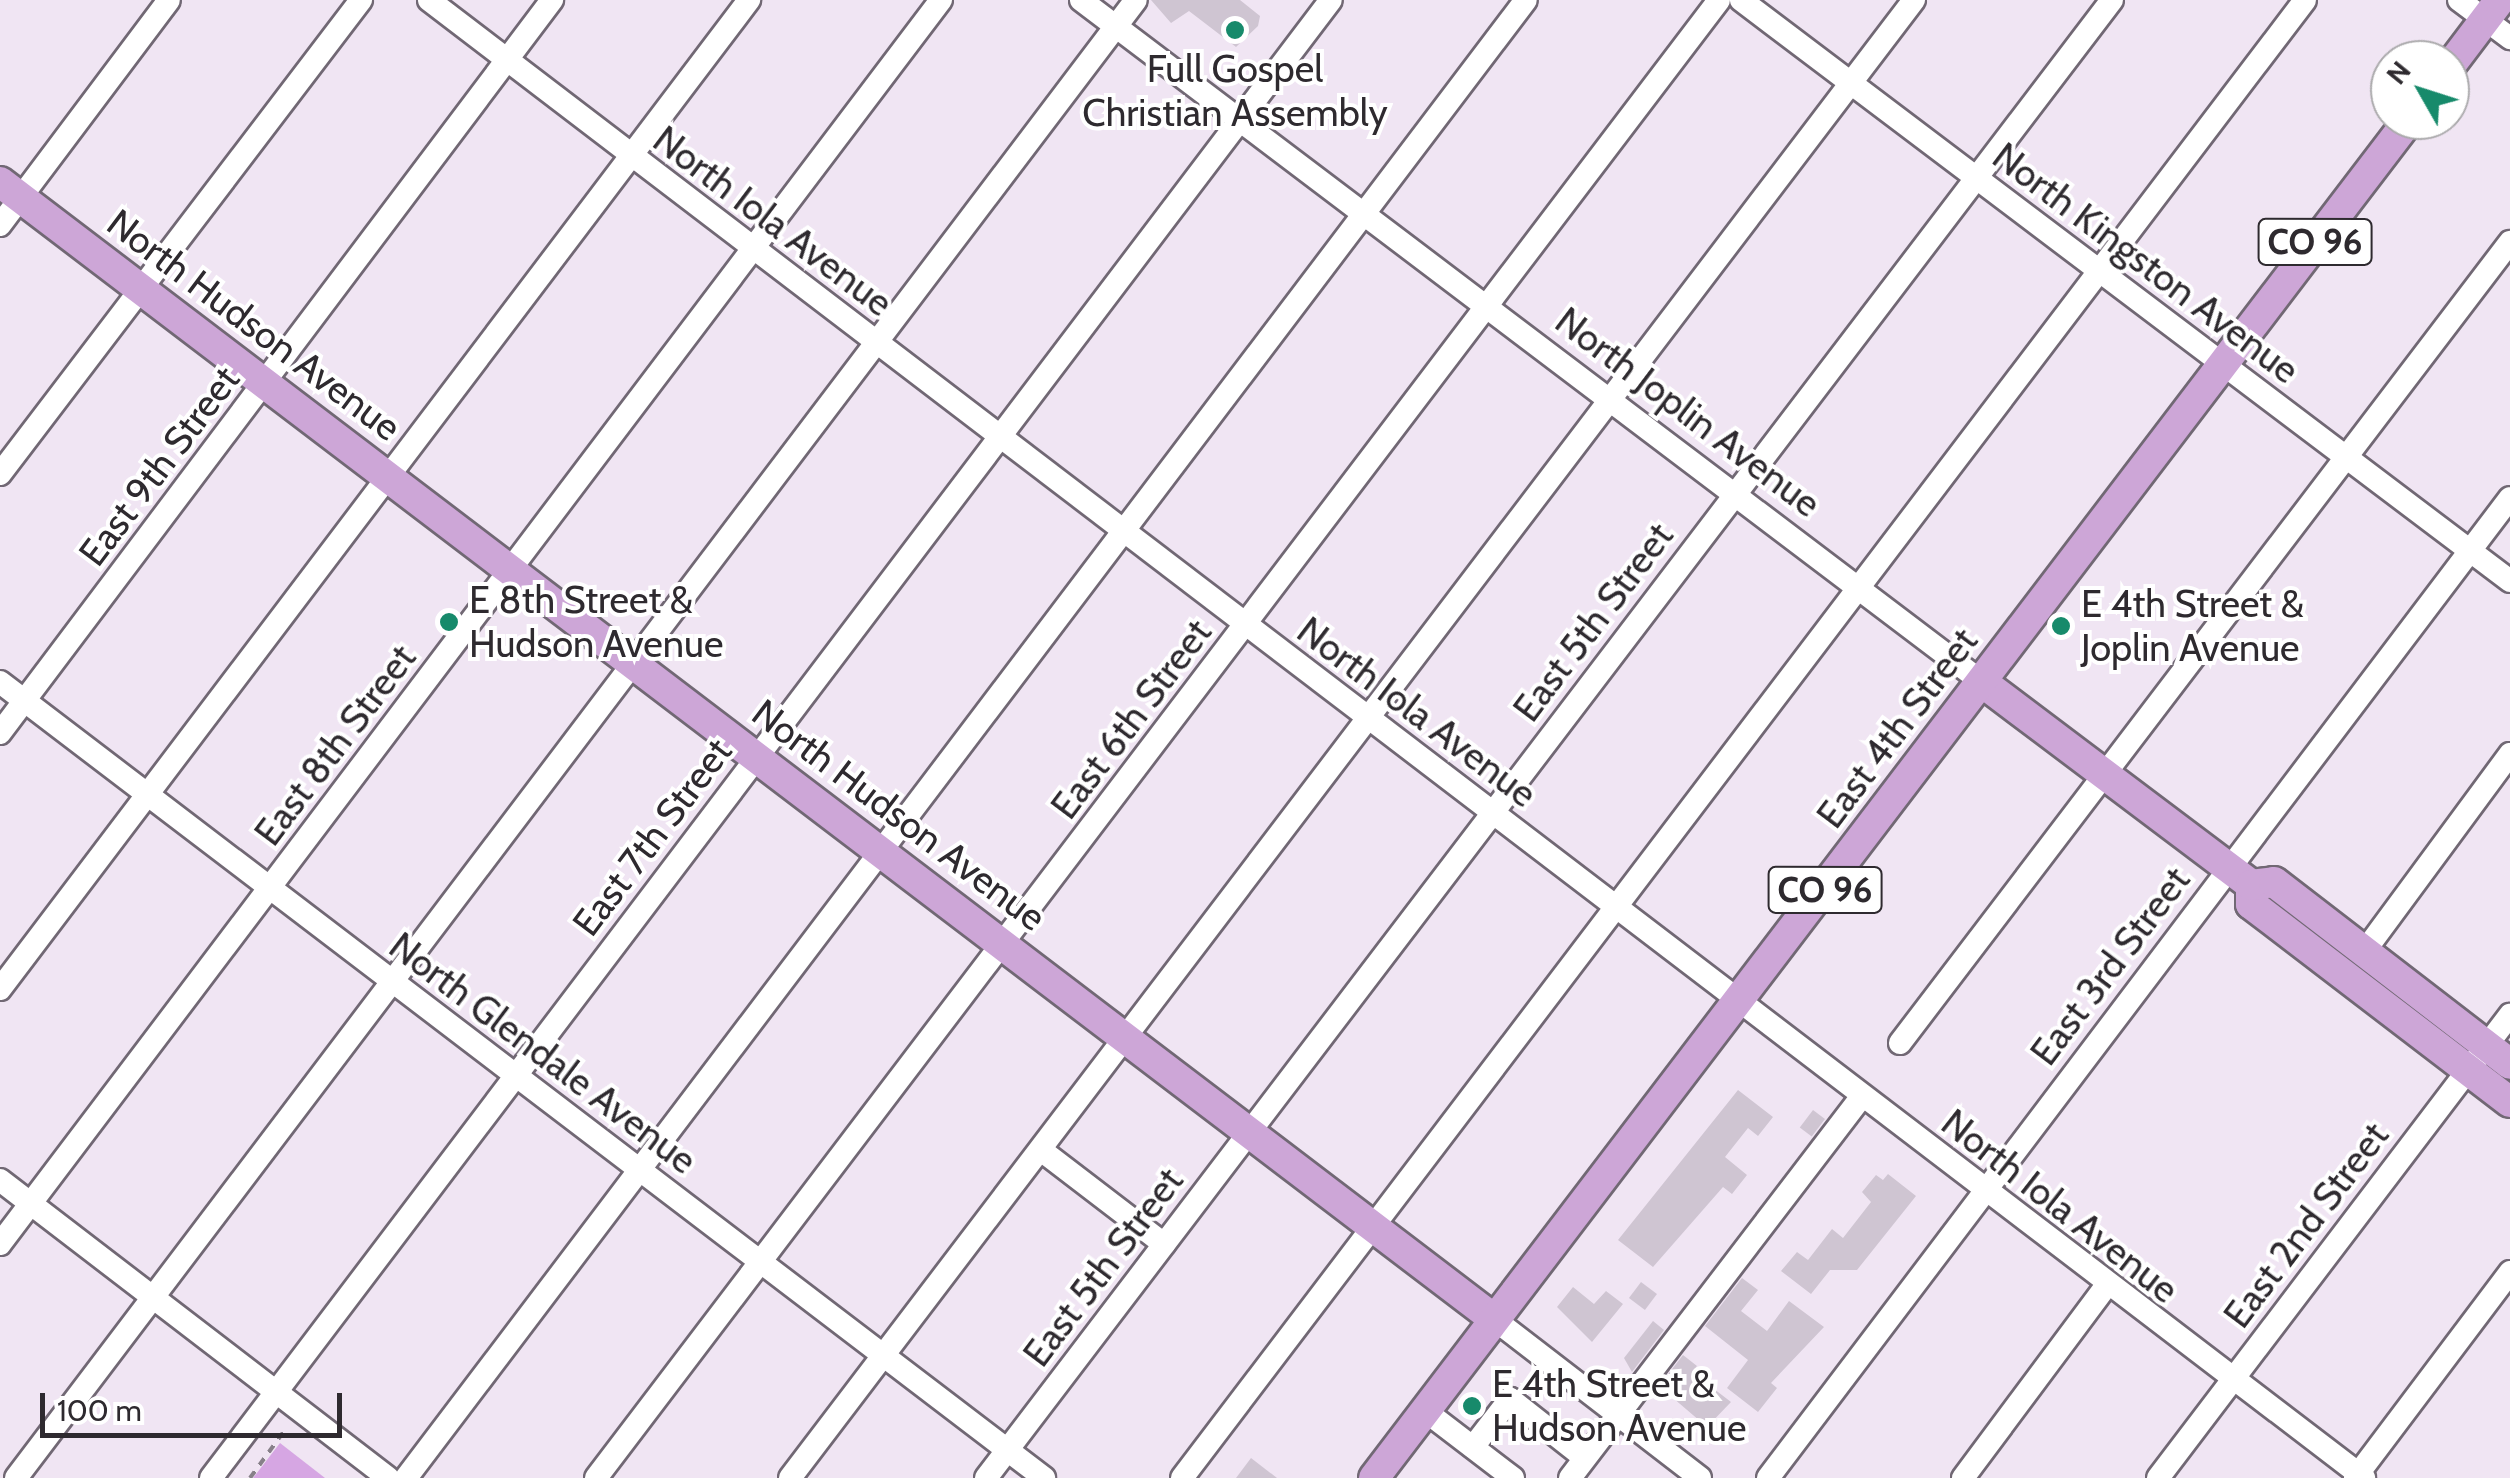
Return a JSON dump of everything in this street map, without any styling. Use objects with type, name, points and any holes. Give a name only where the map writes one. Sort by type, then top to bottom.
[{"type":"main road","points":[[2470,40],[2492,10]]},
{"type":"main road","name":"East 4th Street","points":[[1374,1478],[1490,1316],[1739,1002],[2394,140]]},
{"type":"main road","name":"North Hudson Avenue","points":[[10,190],[1490,1316]]},
{"type":"main road","name":"North Joplin Avenue","points":[[1982,682],[2239,876],[2274,882],[2498,1054]]},
{"type":"main road","name":"North Joplin Avenue","points":[[2239,876],[2252,904],[2510,1102]]},
{"type":"street","points":[[0,224],[10,190],[169,0]]},
{"type":"street","points":[[0,474],[362,0]]},
{"type":"street","name":"North Iola Avenue","points":[[430,0],[2359,1476]]},
{"type":"street","name":"East 9th Street","points":[[0,733],[552,0]]},
{"type":"street","points":[[0,988],[748,0]]},
{"type":"street","name":"East 8th Street","points":[[0,1244],[942,0]]},
{"type":"street","name":"North Joplin Avenue","points":[[1081,0],[1485,311],[1982,682]]},
{"type":"street","points":[[16,1478],[1136,0]]},
{"type":"street","name":"East 7th Street","points":[[211,1478],[1332,0]]},
{"type":"street","points":[[406,1478],[879,852],[1128,531],[1526,0]]},
{"type":"street","name":"East 6th Street","points":[[596,1478],[1720,0]]},
{"type":"street","name":"North Kingston Avenue","points":[[1740,0],[2510,580]]},
{"type":"street","points":[[790,1478],[1914,0]]},
{"type":"street","name":"East 5th Street","points":[[986,1478],[2112,0]]},
{"type":"street","points":[[1182,1478],[2305,0]]},
{"type":"street","points":[[2459,0],[2492,10],[2510,38]]},
{"type":"street","points":[[1900,1043],[2510,242]]},
{"type":"street","name":"East 3rd Street","points":[[1768,1478],[1983,1192],[2239,876],[2510,498]]},
{"type":"street","name":"North Glendale Avenue","points":[[0,682],[1044,1478]]},
{"type":"street","points":[[2364,952],[2510,754]]},
{"type":"street","name":"East 2nd Street","points":[[2158,1478],[2468,1070],[2498,1054],[2510,1015]]},
{"type":"street","points":[[1570,1478],[1861,1097]]},
{"type":"street","points":[[1042,1150],[1164,1244]]},
{"type":"street","points":[[0,1180],[388,1478]]},
{"type":"street","points":[[2359,1476],[2510,1272]]},
{"type":"street","points":[[1962,1478],[2106,1286]]},
{"type":"street","name":"North Hudson Avenue","points":[[1490,1316],[1700,1478]]},
{"type":"street","points":[[1473,1447],[1510,1400],[1585,1458]]},
{"type":"street","points":[[1424,1410],[1513,1478]]},
{"type":"path","points":[[250,1478],[287,1427]]},
{"type":"shaded area","points":[[280,1443],[325,1478],[253,1478]]},
{"type":"building","name":"Full Gospel Christian Assembly","points":[[1151,0],[1240,0],[1260,16],[1258,26],[1236,47],[1189,11],[1171,23]]},
{"type":"building","points":[[1738,1090],[1773,1117],[1758,1136],[1748,1128],[1725,1157],[1747,1175],[1732,1194],[1723,1187],[1653,1267],[1618,1240]]},
{"type":"building","points":[[1813,1110],[1825,1119],[1812,1137],[1800,1128]]},
{"type":"building","points":[[1888,1174],[1916,1196],[1857,1270],[1830,1270],[1811,1294],[1781,1271],[1797,1252],[1808,1260],[1832,1229],[1843,1238],[1871,1202],[1862,1192],[1876,1175],[1883,1180]]},
{"type":"building","points":[[1742,1278],[1758,1290],[1741,1311],[1767,1331],[1789,1301],[1824,1327],[1771,1383],[1777,1388],[1758,1412],[1727,1388],[1748,1360],[1705,1326]]},
{"type":"building","points":[[1641,1282],[1657,1294],[1645,1310],[1629,1298]]},
{"type":"building","points":[[1573,1287],[1594,1304],[1606,1291],[1623,1304],[1592,1342],[1557,1307]]},
{"type":"building","points":[[1653,1321],[1664,1330],[1632,1372],[1624,1358]]},
{"type":"building","points":[[1683,1355],[1697,1366],[1692,1372],[1731,1402],[1707,1427],[1659,1386]]},
{"type":"building","points":[[1251,1458],[1277,1478],[1236,1478]]},
{"type":"place","name":"Full Gospel Christian Assembly","points":[[1235,30]]},
{"type":"place","name":"E 8th Street & Hudson Avenue","points":[[449,622]]},
{"type":"place","name":"E 4th Street & Joplin Avenue","points":[[2061,626]]},
{"type":"place","name":"E 4th Street & Hudson Avenue","points":[[1472,1406]]}]
